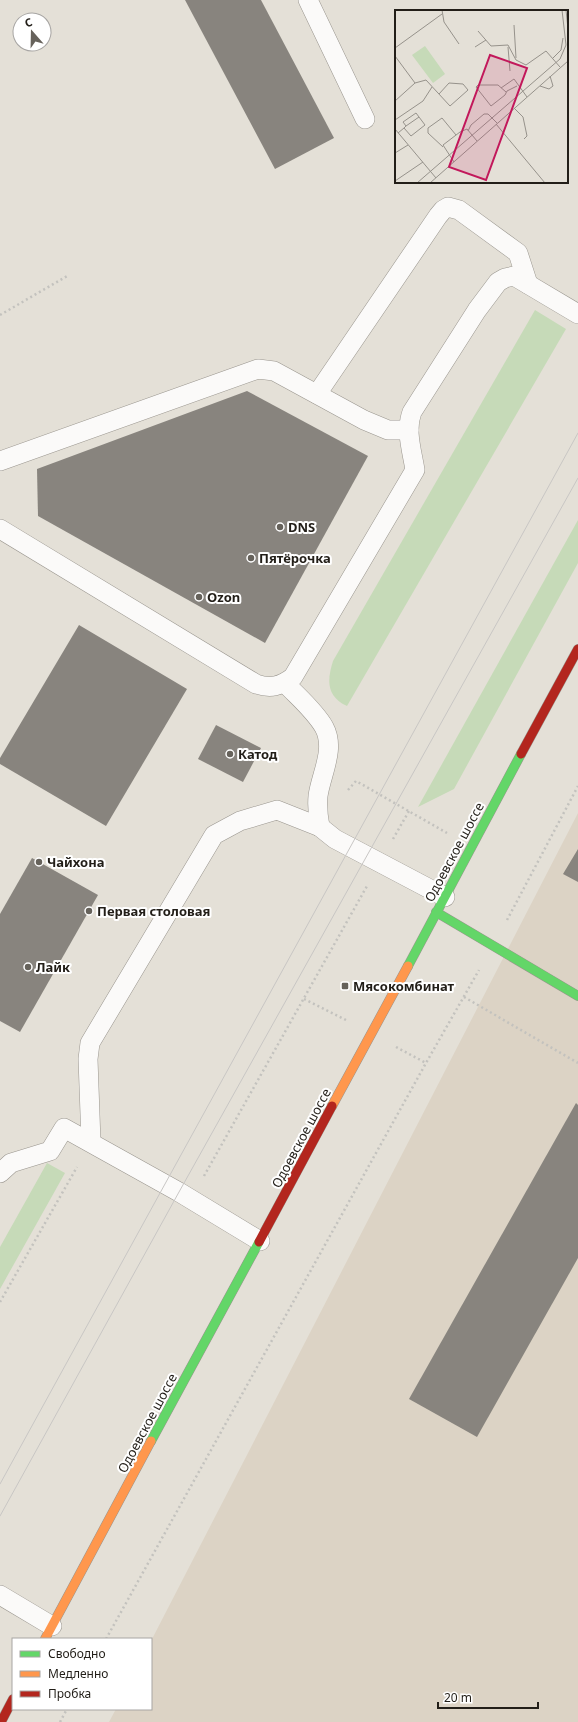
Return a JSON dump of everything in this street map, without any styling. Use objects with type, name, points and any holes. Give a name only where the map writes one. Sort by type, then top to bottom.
[{"type":"main road","name":"Одоевское шоссе","points":[[49,1633],[578,649]]},
{"type":"main road","points":[[441,905],[578,996]]},
{"type":"main road","points":[[1,1722],[12,1701]]},
{"type":"lane","points":[[308,0],[365,119]]},
{"type":"lane","points":[[317,394],[438,216],[448,207],[459,210],[518,253],[528,284]]},
{"type":"lane","points":[[0,529],[256,684],[265,687],[276,687],[293,677],[415,470],[409,430],[409,420],[412,412],[477,310],[498,282],[505,278],[514,276],[578,314]]},
{"type":"lane","points":[[0,461],[258,369],[274,371],[364,420],[388,430],[409,430]]},
{"type":"lane","points":[[285,683],[313,712],[325,728],[329,745],[327,761],[318,795],[320,827]]},
{"type":"lane","points":[[91,1142],[88,1059],[90,1042],[214,835],[240,821],[277,810],[320,827],[335,839],[380,862],[441,905]]},
{"type":"lane","points":[[0,1173],[11,1163],[50,1151],[64,1128],[192,1199],[260,1241]]},
{"type":"lane","points":[[0,1595],[49,1633]]},
{"type":"path","points":[[0,315],[68,275]]},
{"type":"path","points":[[347,792],[356,781],[472,847]]},
{"type":"path","points":[[192,1199],[409,811]]},
{"type":"path","points":[[464,997],[578,1063]]},
{"type":"path","points":[[107,1638],[426,1063]]},
{"type":"path","points":[[0,1302],[91,1142]]},
{"type":"path","points":[[60,1722],[66,1710]]},
{"type":"shaded area","points":[[578,813],[578,1722],[109,1722],[115,1710],[152,1710],[152,1639]]},
{"type":"green space","points":[[535,310],[566,329],[347,706],[335,697],[330,687],[329,681],[333,661]]},
{"type":"green space","points":[[578,520],[578,563],[454,789],[418,807]]},
{"type":"green space","points":[[47,1163],[65,1173],[0,1289],[0,1247]]},
{"type":"building","points":[[185,0],[261,0],[334,138],[275,169]]},
{"type":"building","points":[[247,391],[368,456],[265,643],[38,516],[37,469]]},
{"type":"building","points":[[79,625],[187,689],[106,826],[0,764],[0,758]]},
{"type":"building","name":"Катод","points":[[216,725],[261,748],[243,782],[198,759]]},
{"type":"building","points":[[578,849],[578,882],[563,874]]},
{"type":"building","name":"Лайк","points":[[32,858],[98,895],[20,1032],[0,1021],[0,914]]},
{"type":"building","points":[[576,1103],[578,1105],[578,1258],[477,1437],[409,1399]]},
{"type":"tram line","points":[[0,1484],[578,433]]},
{"type":"tram line","points":[[0,1516],[179,1192],[578,478]]},
{"type":"traffic: fast","points":[[408,966],[521,754]]},
{"type":"traffic: fast","points":[[436,912],[578,996]]},
{"type":"traffic: fast","points":[[151,1441],[259,1242]]},
{"type":"traffic: slow","points":[[332,1106],[408,966]]},
{"type":"traffic: slow","points":[[46,1638],[151,1441]]},
{"type":"traffic: jam","points":[[521,754],[578,649]]},
{"type":"traffic: jam","points":[[259,1242],[332,1106]]},
{"type":"traffic: jam","points":[[1,1722],[12,1701]]},
{"type":"place","name":"DNS","points":[[280,527]]},
{"type":"place","name":"Пятёрочка","points":[[251,558]]},
{"type":"place","name":"Ozon","points":[[199,597]]},
{"type":"place","name":"Катод","points":[[230,754]]},
{"type":"place","name":"Чайхона","points":[[39,862]]},
{"type":"place","name":"Первая столовая","points":[[89,911]]},
{"type":"place","name":"Лайк","points":[[28,967]]},
{"type":"place","name":"Мясокомбинат","points":[[345,986]]}]
